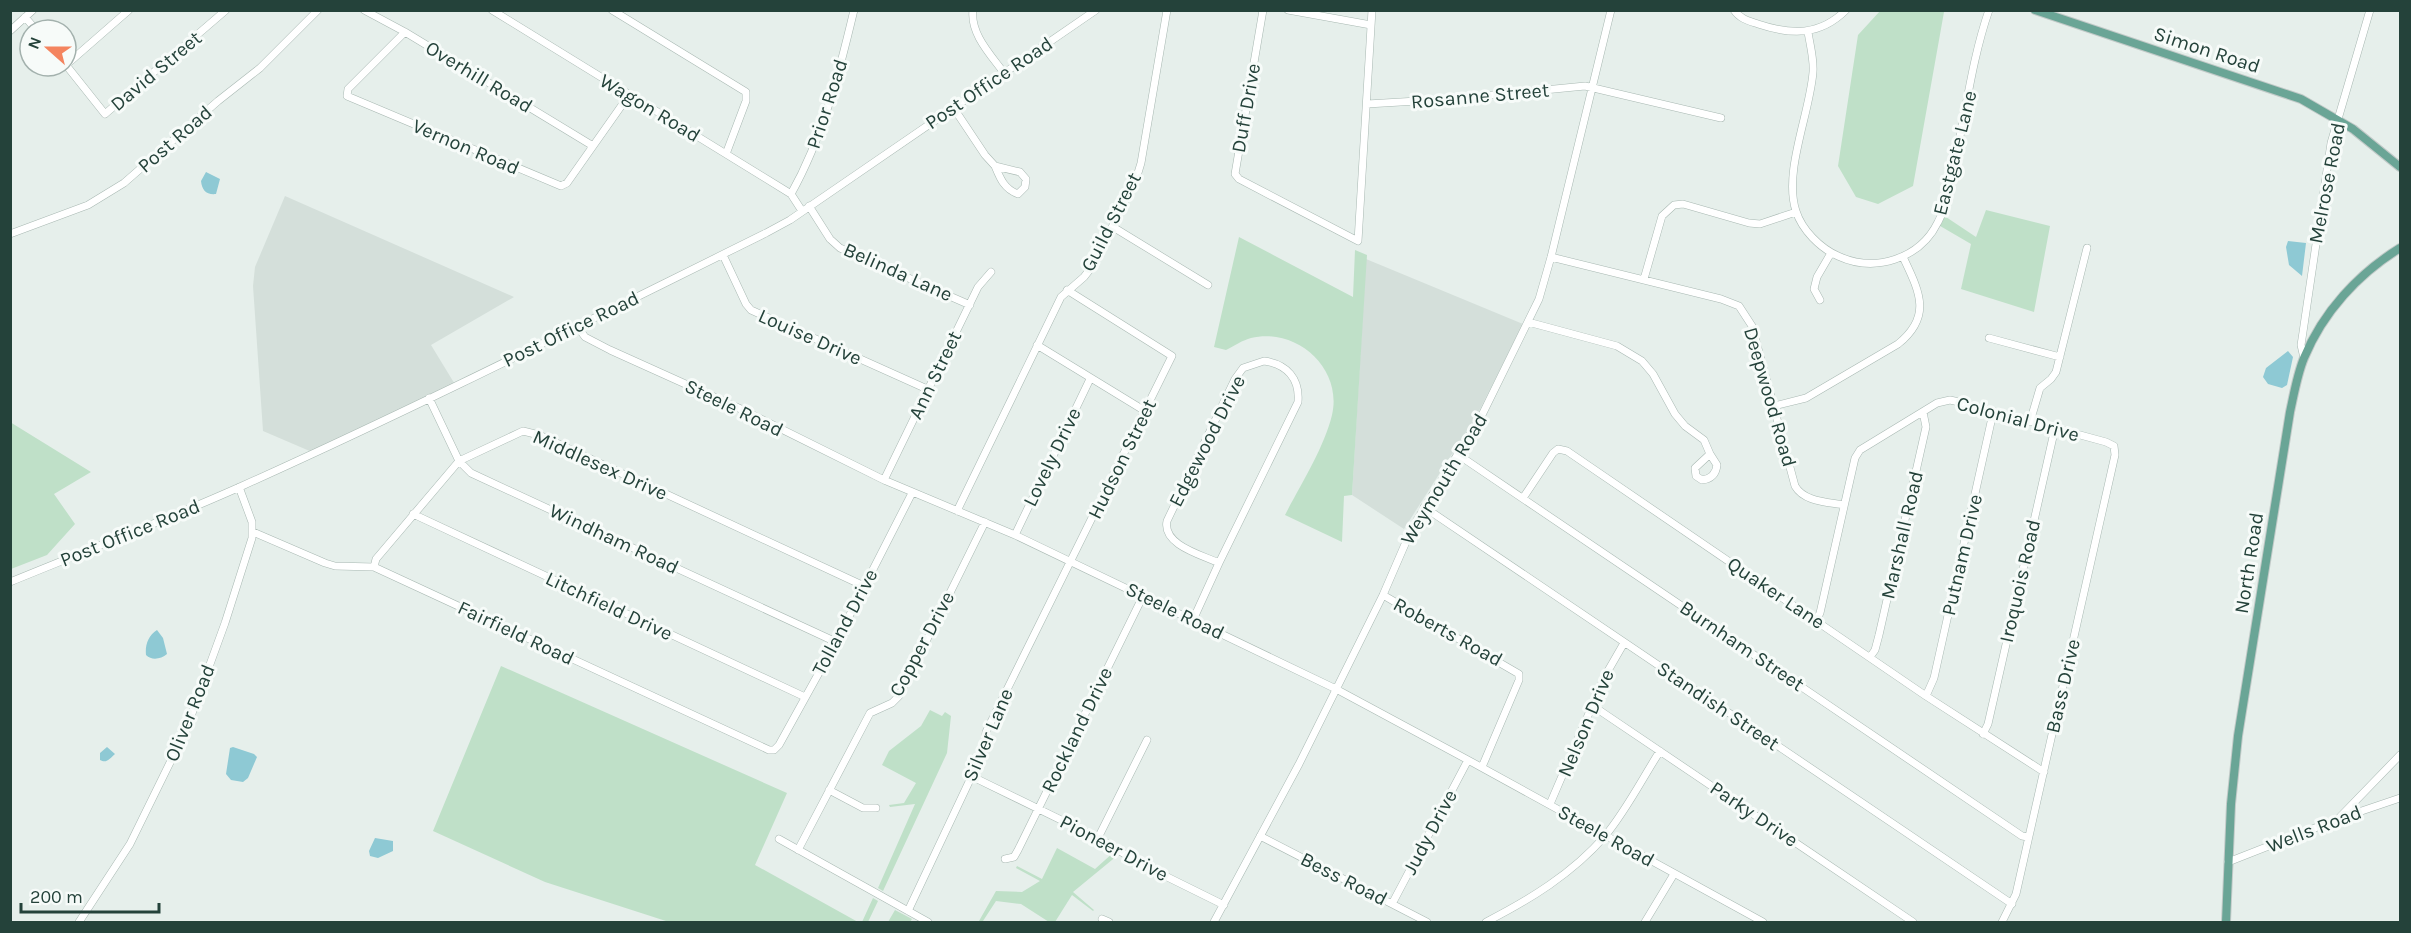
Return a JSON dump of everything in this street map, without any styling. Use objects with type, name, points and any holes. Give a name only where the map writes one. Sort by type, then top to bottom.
[{"type":"main road","name":"Simon Road","points":[[2035,10],[2301,99],[2338,120],[2400,167]]},
{"type":"main road","name":"North Road","points":[[2226,922],[2230,804],[2238,736],[2290,412],[2304,358],[2322,323],[2364,274],[2400,248]]},
{"type":"street","points":[[10,31],[33,10]]},
{"type":"street","points":[[78,55],[129,10]]},
{"type":"street","name":"David Street","points":[[76,78],[105,114],[226,10]]},
{"type":"street","name":"Post Road","points":[[10,234],[88,205],[124,183],[260,68],[318,10]]},
{"type":"street","name":"Overhill Road","points":[[364,10],[405,32],[593,146]]},
{"type":"street","name":"Wagon Road","points":[[492,10],[791,194],[805,209]]},
{"type":"street","points":[[612,10],[746,92],[746,101],[726,154]]},
{"type":"street","name":"Prior Road","points":[[791,194],[810,157],[820,130],[855,10]]},
{"type":"street","points":[[973,10],[972,19],[975,30],[1004,73]]},
{"type":"street","name":"Guild Street","points":[[957,511],[1061,297],[1084,277],[1094,264],[1141,163],[1167,10]]},
{"type":"street","name":"Duff Drive","points":[[1263,10],[1235,174],[1239,179],[1358,241],[1367,104]]},
{"type":"street","points":[[1288,10],[1371,25]]},
{"type":"street","points":[[1367,104],[1372,10]]},
{"type":"street","name":"Weymouth Road","points":[[1214,922],[1336,689],[1383,595],[1407,538],[1482,415],[1528,322],[1544,284],[1611,10]]},
{"type":"street","points":[[1734,10],[1743,18],[1792,32],[1808,32],[1825,26],[1846,10]]},
{"type":"street","name":"Eastgate Lane","points":[[1808,32],[1813,70],[1792,181],[1796,212],[1810,235],[1831,253],[1860,263],[1874,264],[1903,257],[1916,249],[1938,224],[1944,208],[1989,10]]},
{"type":"street","name":"Melrose Road","points":[[2304,358],[2302,338],[2327,164],[2370,10]]},
{"type":"street","name":"Post Office Road","points":[[10,582],[239,487],[429,398],[779,226],[1096,11]]},
{"type":"street","name":"Vernon Road","points":[[405,32],[348,88],[347,96],[561,186],[567,183],[629,95]]},
{"type":"street","name":"Rosanne Street","points":[[1367,104],[1593,87],[1720,118]]},
{"type":"street","points":[[953,107],[995,166],[1008,189],[1018,194],[1025,187],[1026,179],[1020,172],[995,166]]},
{"type":"street","points":[[1644,279],[1662,216],[1674,205],[1683,204],[1760,224],[1796,212]]},
{"type":"street","name":"Belinda Lane","points":[[805,209],[840,248],[970,305]]},
{"type":"street","points":[[1113,226],[1208,285]]},
{"type":"street","points":[[2030,422],[2040,388],[2054,375],[2060,357],[2087,248]]},
{"type":"street","points":[[1820,300],[1814,289],[1817,277],[1831,253]]},
{"type":"street","name":"Louise Drive","points":[[723,255],[751,310],[927,389]]},
{"type":"street","name":"Deepwood Road","points":[[1551,256],[1733,302],[1745,312],[1752,326],[1798,492],[1816,500],[1844,505]]},
{"type":"street","points":[[1774,406],[1806,398],[1898,345],[1910,335],[1918,321],[1921,304],[1918,288],[1903,257]]},
{"type":"street","name":"Ann Street","points":[[884,480],[978,287],[991,272]]},
{"type":"street","name":"Hudson Street","points":[[1067,290],[1172,356],[1072,562]]},
{"type":"street","points":[[1528,322],[1617,346],[1636,357],[1653,374],[1675,414],[1685,426],[1704,440],[1710,454]]},
{"type":"street","name":"Steele Road","points":[[577,326],[582,334],[594,342],[742,410],[884,480],[1015,535],[1336,689],[1763,922]]},
{"type":"street","points":[[1989,338],[2060,357]]},
{"type":"street","points":[[1037,345],[1145,411]]},
{"type":"street","name":"Edgewood Drive","points":[[1193,620],[1298,402],[1298,387],[1292,375],[1272,362],[1254,363],[1243,368],[1235,379],[1167,521],[1168,533],[1175,542],[1220,563]]},
{"type":"street","name":"Lovely Drive","points":[[1015,535],[1090,379]]},
{"type":"street","name":"Windham Road","points":[[429,398],[459,461],[471,473],[836,642]]},
{"type":"street","name":"Colonial Drive","points":[[1816,621],[1820,613],[1855,458],[1860,450],[1937,403],[1950,400],[2114,446]]},
{"type":"street","name":"Marshall Road","points":[[1870,657],[1875,650],[1879,635],[1926,427],[1923,412]]},
{"type":"street","name":"Putnam Drive","points":[[1926,696],[1934,678],[1993,412]]},
{"type":"street","name":"Iroquois Road","points":[[1983,734],[1988,724],[2055,428]]},
{"type":"street","name":"Middlesex Drive","points":[[374,567],[376,559],[412,514],[459,461],[523,431],[529,431],[864,586]]},
{"type":"street","name":"Bass Drive","points":[[2002,922],[2012,904],[2044,772],[2115,455],[2114,446]]},
{"type":"street","name":"Quaker Lane","points":[[1523,498],[1553,453],[1558,449],[1567,451],[1926,696],[2044,772]]},
{"type":"street","name":"Burnham Street","points":[[1457,454],[2022,836],[2028,837]]},
{"type":"street","points":[[239,487],[249,512],[253,532]]},
{"type":"street","name":"Tolland Drive","points":[[774,750],[836,642],[912,492]]},
{"type":"street","name":"Standish Street","points":[[1424,507],[2012,904]]},
{"type":"street","name":"Litchfield Drive","points":[[412,514],[805,697]]},
{"type":"street","name":"Copper Drive","points":[[798,850],[870,713],[892,703],[899,696],[985,522]]},
{"type":"street","name":"Fairfield Road","points":[[253,532],[335,566],[374,567],[705,721],[769,750],[774,750]]},
{"type":"street","name":"Oliver Road","points":[[79,922],[118,867],[186,730],[232,601],[253,532]]},
{"type":"street","name":"Silver Lane","points":[[908,911],[984,750],[986,732],[1068,564],[1072,562]]},
{"type":"street","name":"Roberts Road","points":[[1383,595],[1519,674],[1482,767]]},
{"type":"street","name":"Rockland Drive","points":[[1005,859],[1014,857],[1143,596]]},
{"type":"street","name":"Nelson Drive","points":[[1550,804],[1608,670],[1624,643]]},
{"type":"street","name":"Parky Drive","points":[[1593,706],[1913,922]]},
{"type":"street","points":[[1098,838],[1147,740]]},
{"type":"street","points":[[1486,922],[1537,895],[1574,866],[1605,836],[1660,751]]},
{"type":"street","points":[[2338,819],[2400,755]]},
{"type":"street","name":"Judy Drive","points":[[1392,904],[1468,760]]},
{"type":"street","name":"Pioneer Drive","points":[[971,776],[1098,838],[1143,865],[1224,905]]},
{"type":"street","points":[[829,790],[863,808],[876,808]]},
{"type":"street","name":"Wells Road","points":[[2228,862],[2338,819],[2400,798]]},
{"type":"street","name":"Bess Road","points":[[1260,836],[1427,922]]},
{"type":"street","points":[[779,839],[928,922]]},
{"type":"street","points":[[1645,922],[1674,874]]},
{"type":"shaded area","points":[[285,196],[514,297],[431,345],[456,386],[312,452],[263,431],[253,286],[255,267]]},
{"type":"shaded area","points":[[1366,259],[1523,324],[1477,415],[1404,529],[1352,495]]},
{"type":"green space","points":[[1939,10],[1944,12],[1913,186],[1878,204],[1856,197],[1838,166],[1858,35],[1880,11]]},
{"type":"green space","points":[[1986,210],[2050,226],[2034,312],[1961,289],[1971,244],[1935,223],[1940,213],[1976,237]]},
{"type":"green space","points":[[1239,237],[1353,297],[1355,250],[1367,255],[1352,495],[1344,496],[1342,542],[1285,515],[1318,453],[1332,415],[1334,398],[1323,367],[1299,345],[1268,336],[1251,338],[1226,350],[1214,347]]},
{"type":"green space","points":[[10,422],[91,472],[54,494],[75,524],[47,555],[11,569]]},
{"type":"green space","points":[[501,666],[787,793],[755,865],[858,922],[669,922],[545,882],[433,831]]},
{"type":"green space","points":[[930,710],[942,716],[945,712],[951,716],[947,753],[883,891],[878,888],[915,804],[890,807],[889,805],[904,803],[916,783],[882,765],[889,751],[921,726]]},
{"type":"green space","points":[[1057,848],[1095,869],[1114,852],[1118,855],[1073,892],[1093,911],[1072,895],[1055,922],[1049,922],[1021,904],[996,901],[983,921],[979,921],[996,891],[1022,892],[1040,881],[1016,868],[1017,866],[1042,879]]},
{"type":"green space","points":[[873,898],[878,901],[868,922],[862,922]]},
{"type":"green space","points":[[895,910],[912,919],[910,922],[888,922]]},
{"type":"water","points":[[206,172],[220,179],[216,194],[207,193],[202,187],[201,181]]},
{"type":"water","points":[[2288,241],[2306,243],[2302,276],[2289,265],[2286,247]]},
{"type":"water","points":[[2288,351],[2293,357],[2287,385],[2282,388],[2268,384],[2263,377],[2266,368]]},
{"type":"water","points":[[157,630],[163,638],[167,654],[154,659],[146,655],[146,648],[149,638]]},
{"type":"water","points":[[107,747],[115,754],[108,760],[102,761],[100,753]]},
{"type":"water","points":[[233,747],[257,757],[248,778],[243,782],[231,780],[226,774],[230,748]]},
{"type":"water","points":[[375,838],[393,841],[393,851],[378,858],[370,856],[369,851]]}]
